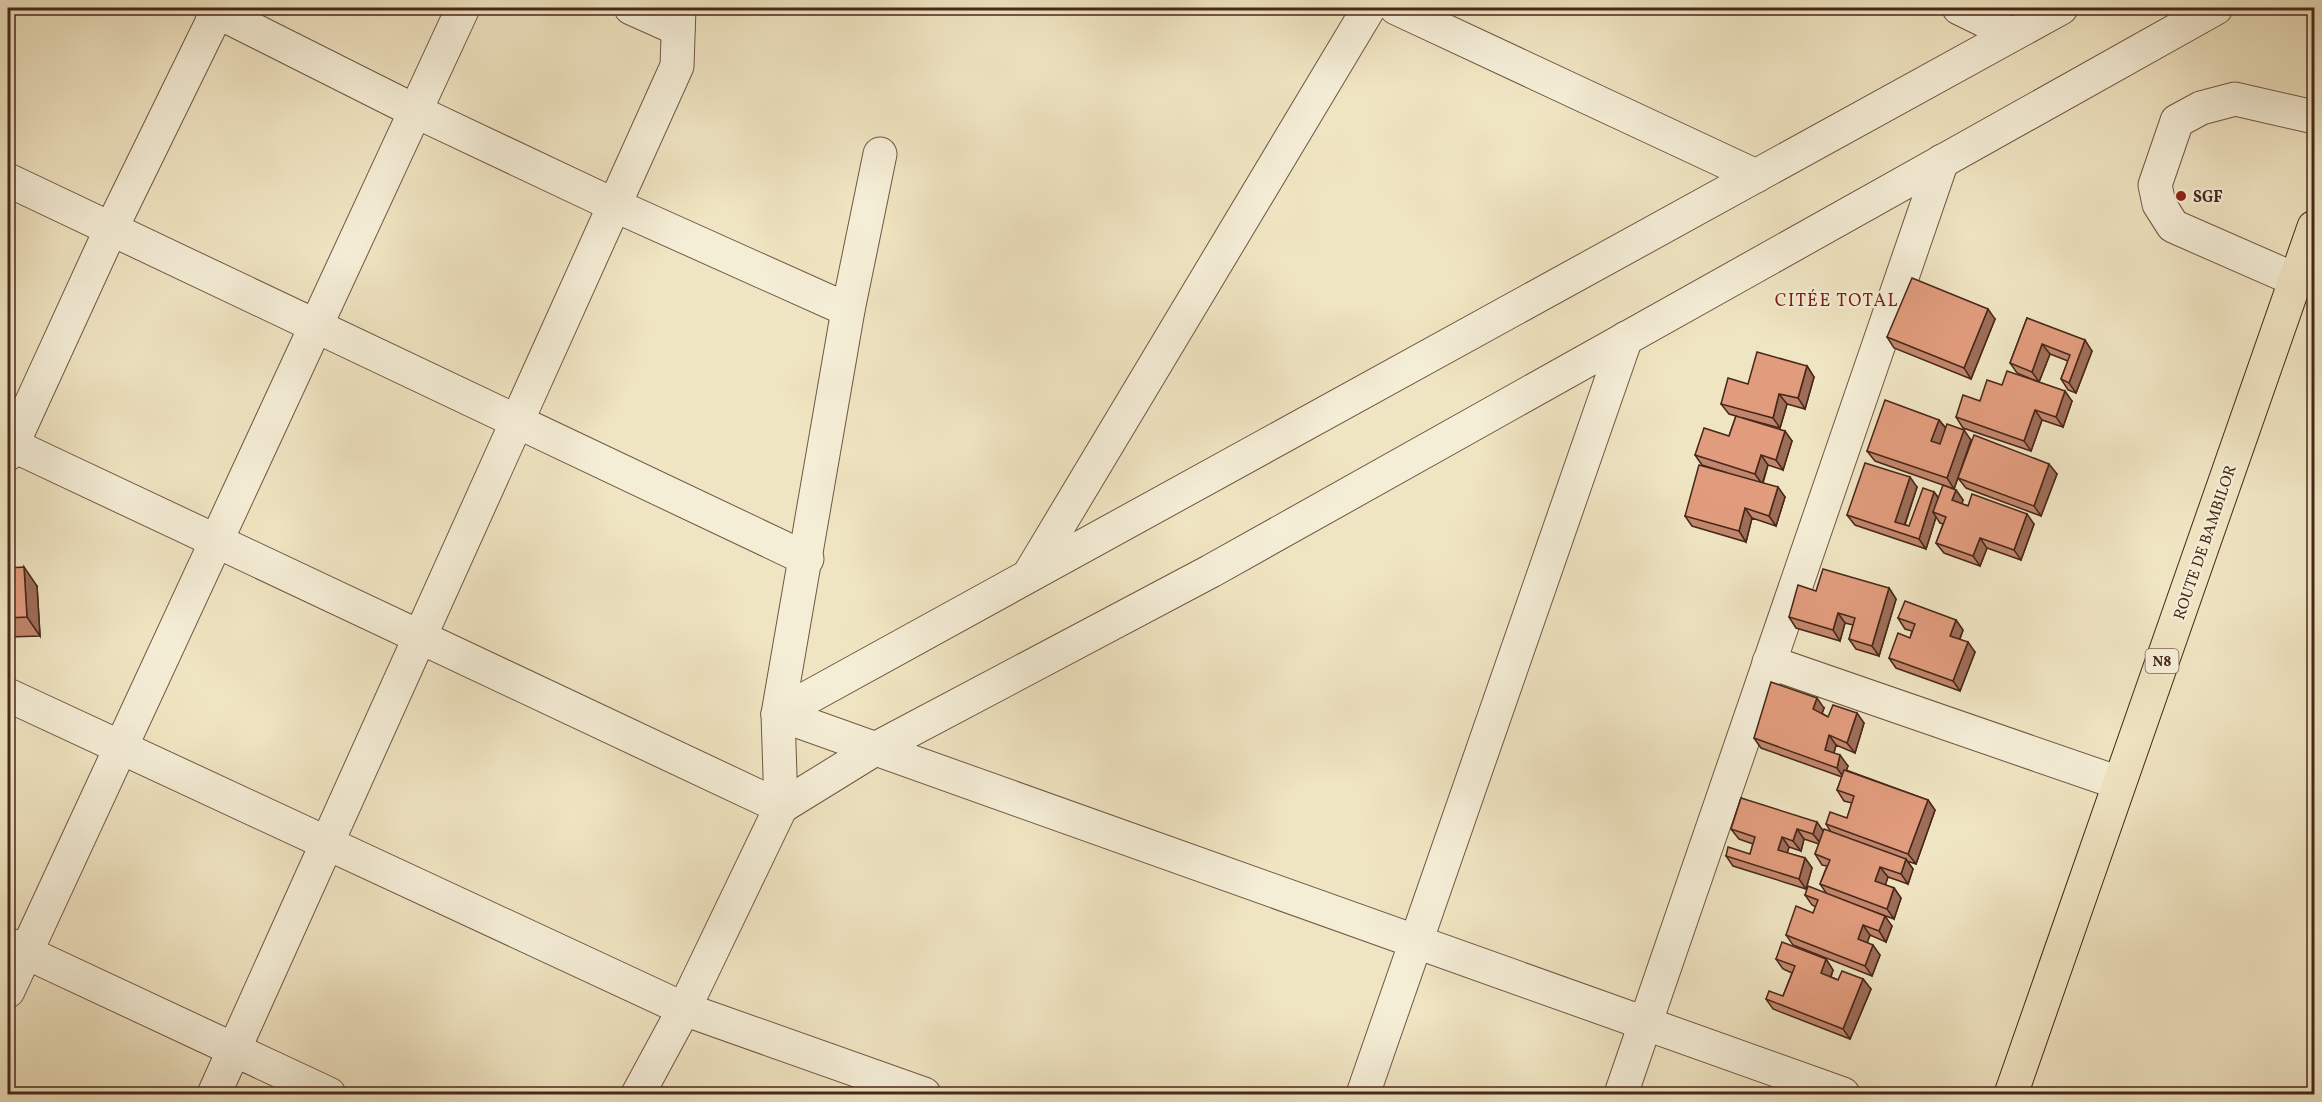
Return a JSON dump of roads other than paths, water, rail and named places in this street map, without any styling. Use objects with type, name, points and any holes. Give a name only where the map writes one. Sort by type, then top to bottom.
[{"type":"main road","name":"ROUTE DE BAMBILOR","points":[[2011,1095],[2314,227]]},
{"type":"street","points":[[8,991],[16,948],[121,747],[463,8]]},
{"type":"street","points":[[214,1095],[677,66],[678,18],[631,8]]},
{"type":"street","points":[[1028,576],[1369,8]]},
{"type":"street","points":[[1396,8],[1756,176]]},
{"type":"street","points":[[1959,8],[2012,34]]},
{"type":"street","points":[[778,714],[2061,8]]},
{"type":"street","points":[[782,807],[875,749],[1211,571],[2216,8]]},
{"type":"street","points":[[782,807],[216,541],[9,448],[216,9],[414,111],[614,205],[848,310]]},
{"type":"street","points":[[2296,280],[2173,226],[2158,204],[2155,185],[2177,122],[2201,108],[2235,99],[2314,117]]},
{"type":"street","points":[[638,1095],[684,1009],[782,807],[778,714],[807,559],[848,310],[880,154]]},
{"type":"street","points":[[1621,1095],[1941,161]]},
{"type":"street","points":[[8,180],[807,559]]},
{"type":"street","points":[[1363,1095],[1626,338]]},
{"type":"street","points":[[1769,662],[2119,783]]},
{"type":"street","points":[[8,695],[684,1009],[924,1095]]},
{"type":"street","points":[[778,714],[1843,1095]]},
{"type":"street","points":[[16,948],[329,1095]]},
{"type":"place","name":"SGF","points":[[2181,196]]},
{"type":"district","name":"CITÉE TOTAL","points":[[1837,300]]}]
